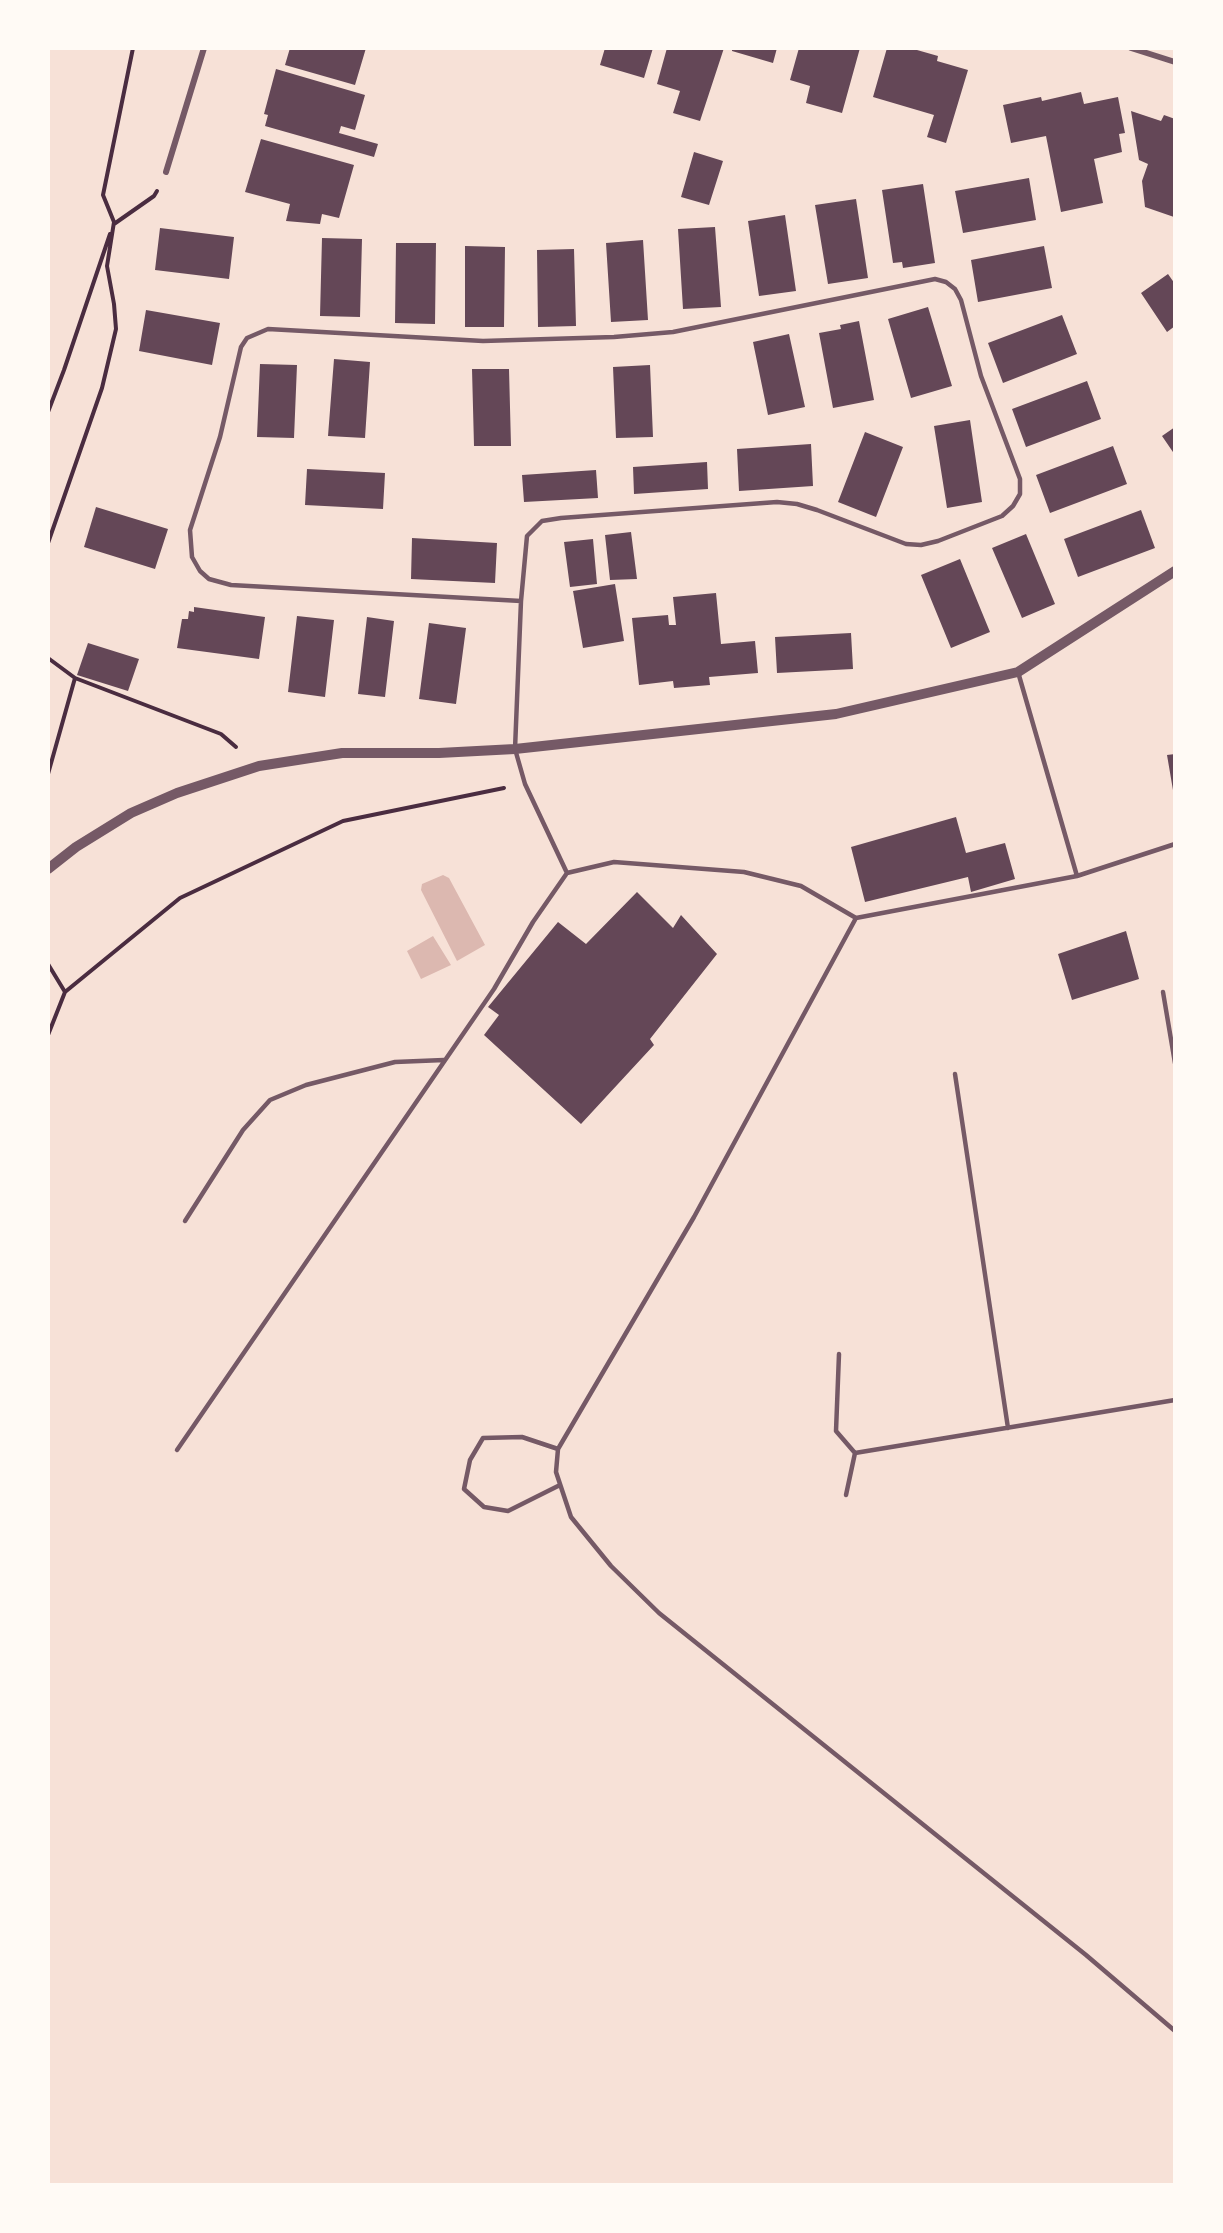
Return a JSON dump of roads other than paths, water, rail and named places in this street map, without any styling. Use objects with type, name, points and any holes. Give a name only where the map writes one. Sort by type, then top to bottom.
[{"type":"street","points":[[166,172],[204,48]]},
{"type":"street","points":[[1131,48],[1175,62]]},
{"type":"street","points":[[48,869],[76,847],[131,813],[177,793],[259,766],[342,753],[515,749],[836,714],[1018,672],[1175,571]]},
{"type":"lane","points":[[521,601],[231,585],[210,579],[200,571],[192,557],[190,530],[220,437],[241,347],[247,338],[268,329],[483,341],[614,337],[673,332],[935,279],[946,282],[955,289],[981,376],[1020,479],[1020,494],[1002,516],[938,541],[921,545],[906,544],[797,504],[777,502],[542,521],[527,536],[521,601],[515,749],[525,784],[567,873]]},
{"type":"lane","points":[[1018,672],[1077,876]]},
{"type":"lane","points":[[177,1450],[494,989],[533,922],[567,873],[614,862],[744,872],[801,886],[856,918],[1077,876],[1175,844]]},
{"type":"lane","points":[[856,918],[694,1217],[558,1449],[556,1472],[571,1516],[611,1566],[659,1613],[1086,1955],[1175,2031]]},
{"type":"lane","points":[[1163,992],[1175,1063]]},
{"type":"lane","points":[[185,1221],[243,1130],[270,1100],[306,1085],[395,1062],[444,1060]]},
{"type":"lane","points":[[955,1074],[1008,1428]]},
{"type":"lane","points":[[839,1354],[836,1431],[855,1453]]},
{"type":"lane","points":[[855,1453],[1175,1400]]},
{"type":"lane","points":[[558,1449],[522,1437],[483,1437],[470,1460],[464,1489],[484,1507],[508,1511],[560,1485]]},
{"type":"lane","points":[[846,1495],[855,1453]]}]
